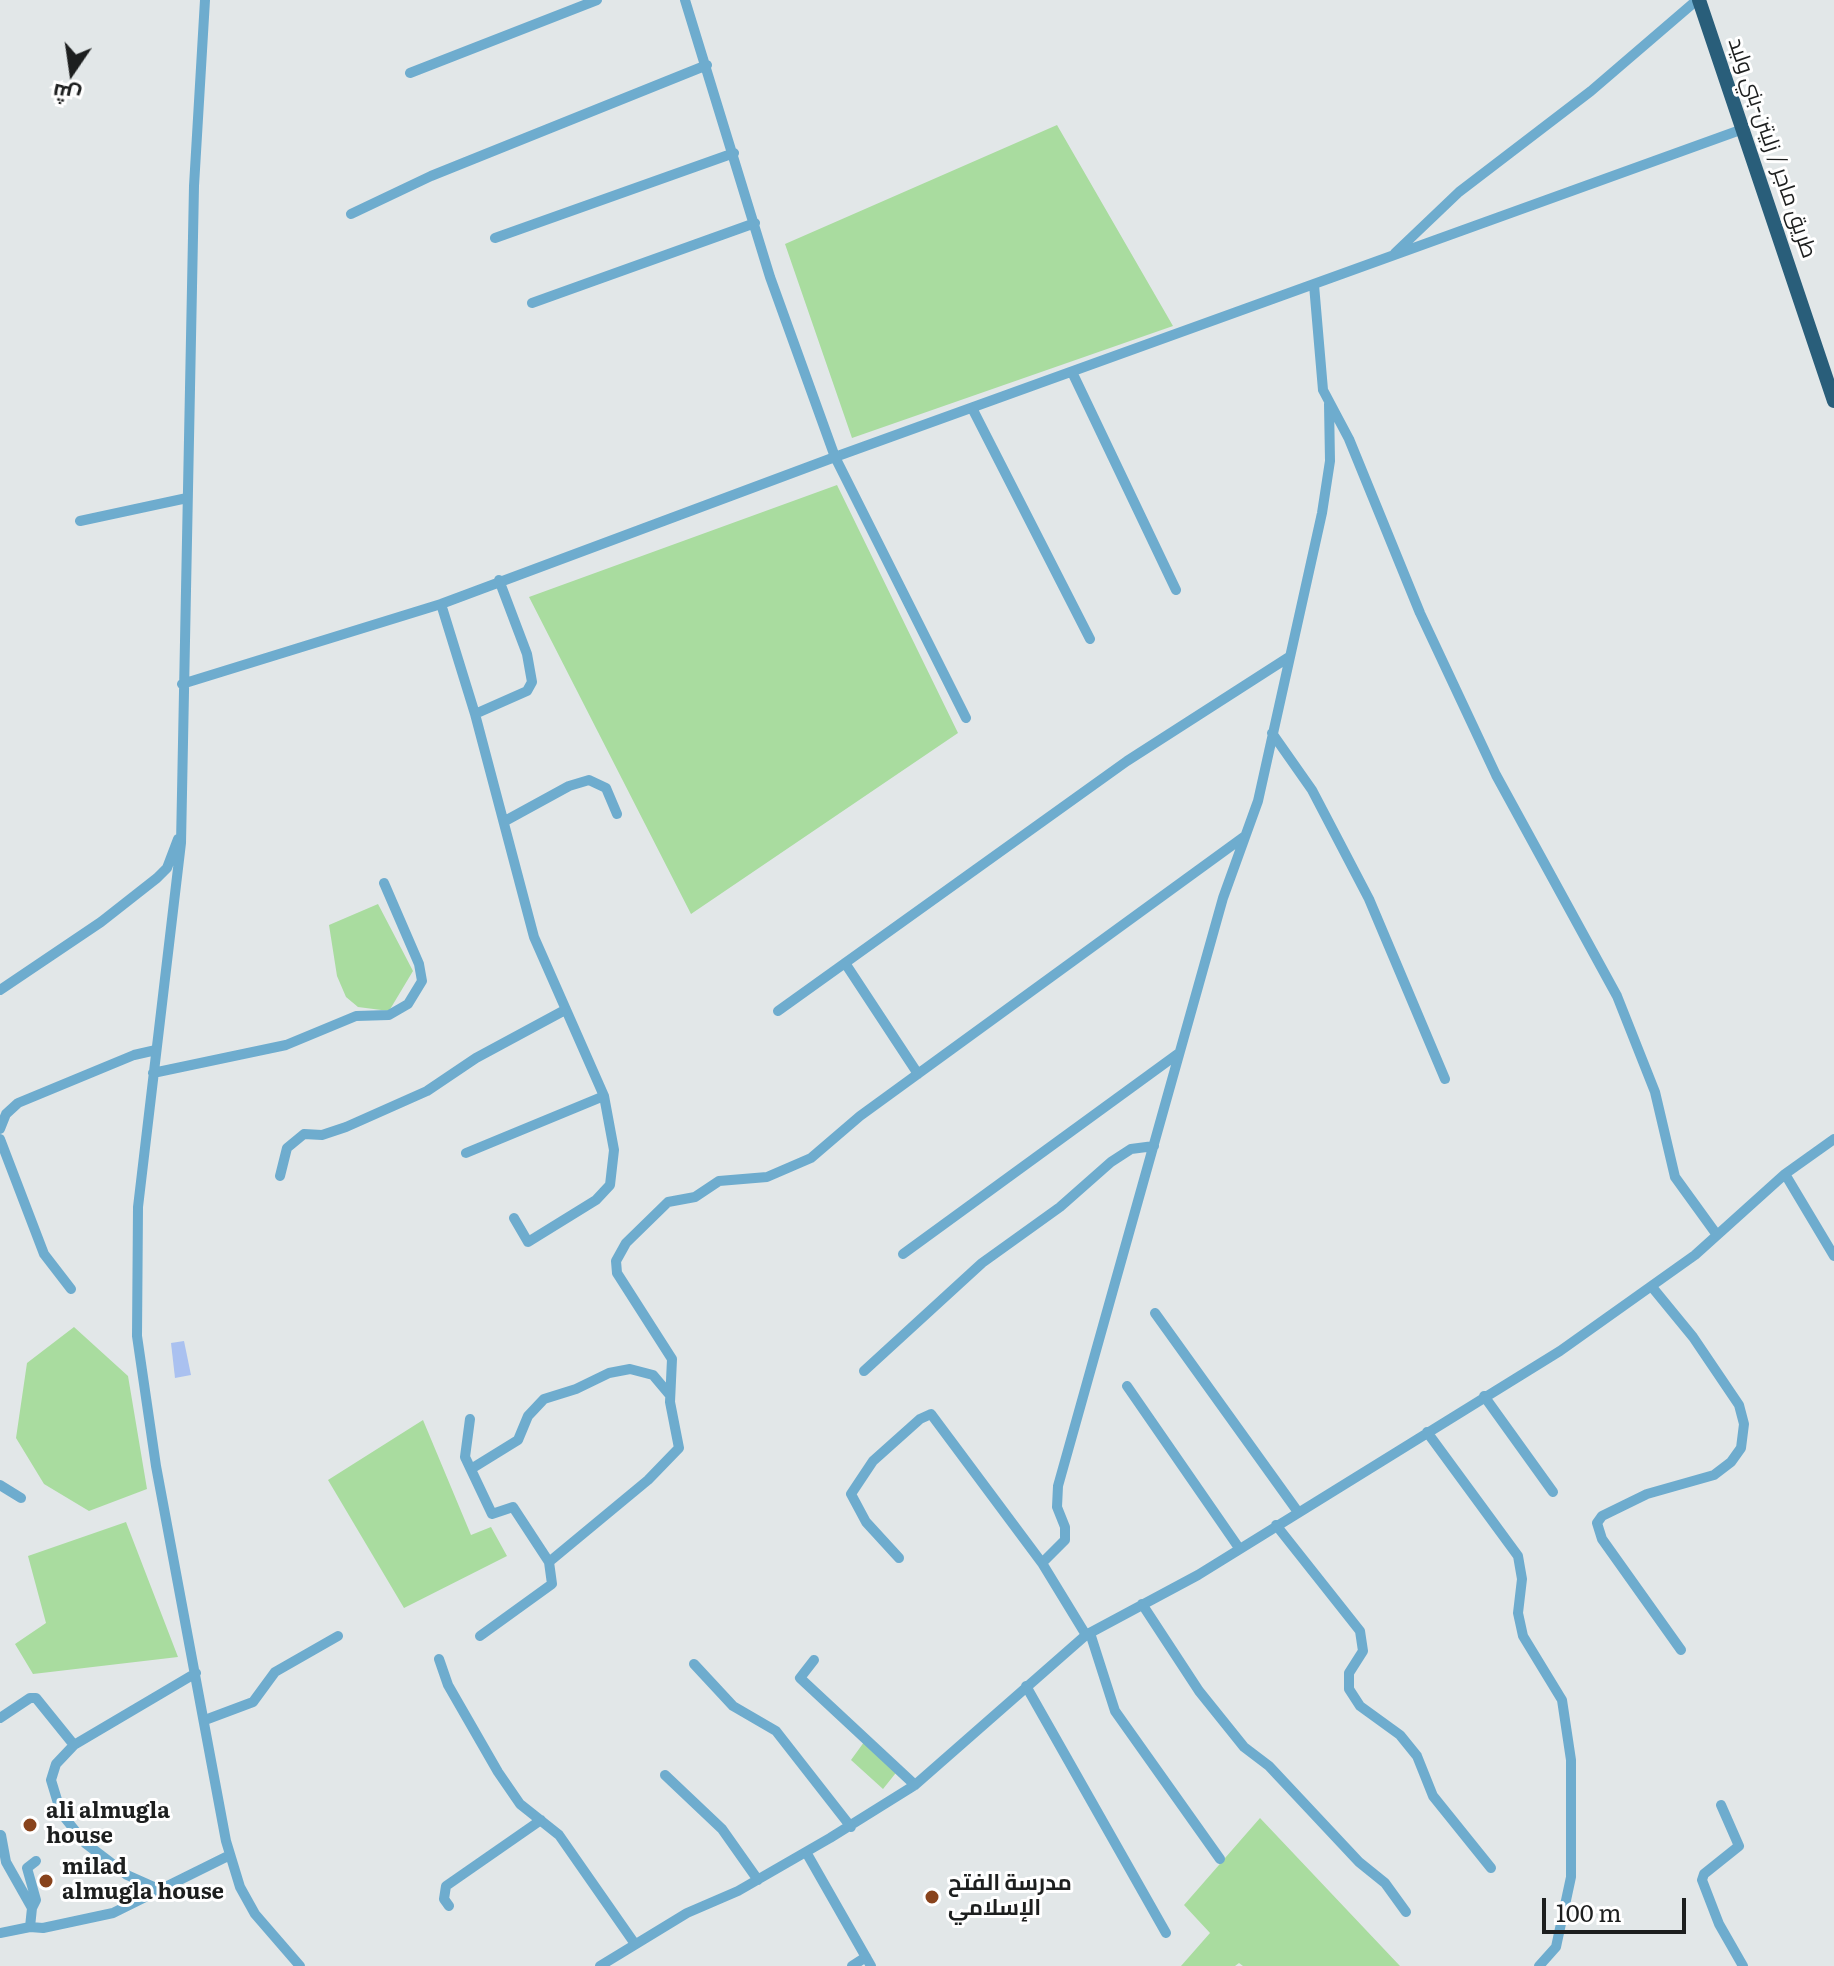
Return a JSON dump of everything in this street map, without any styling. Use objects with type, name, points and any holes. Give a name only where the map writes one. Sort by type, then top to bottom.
[{"type":"highway","name":"طريق ماجر / زليتن-بني وليد","points":[[1698,0],[1834,401]]},
{"type":"street","points":[[205,0],[194,186],[181,830],[136,1236],[137,1336],[156,1466],[230,1855],[255,1914],[300,1966]]},
{"type":"street","points":[[410,73],[597,0]]},
{"type":"street","points":[[685,0],[755,223],[835,457],[966,718]]},
{"type":"street","points":[[1392,256],[1459,192],[1591,91],[1698,0]]},
{"type":"street","points":[[351,214],[421,180],[707,65]]},
{"type":"street","points":[[182,684],[441,604],[835,457],[1743,129]]},
{"type":"street","points":[[495,238],[734,153]]},
{"type":"street","points":[[532,303],[755,223]]},
{"type":"street","points":[[1314,285],[1320,378],[1329,404],[1349,439],[1420,613],[1496,775],[1617,996],[1655,1092],[1675,1177],[1717,1235]]},
{"type":"street","points":[[1072,372],[1176,590]]},
{"type":"street","points":[[1042,1563],[1065,1540],[1065,1527],[1057,1507],[1058,1486],[1223,898],[1247,835],[1322,513],[1330,461],[1329,404]]},
{"type":"street","points":[[972,408],[1090,639]]},
{"type":"street","points":[[80,521],[187,498]]},
{"type":"street","points":[[475,714],[527,691],[532,682],[527,654],[499,580]]},
{"type":"street","points":[[441,604],[505,821],[534,937],[604,1096],[614,1150],[613,1176],[605,1192],[528,1242],[514,1218]]},
{"type":"street","points":[[778,1011],[1127,761],[1289,657]]},
{"type":"street","points":[[1272,733],[1312,790],[1369,899],[1445,1079]]},
{"type":"street","points":[[505,821],[586,780],[602,784],[617,814]]},
{"type":"street","points":[[2,984],[101,922],[157,878],[167,868],[181,830]]},
{"type":"street","points":[[549,1562],[648,1480],[677,1452],[680,1440],[670,1395],[672,1359],[617,1273],[616,1261],[626,1243],[668,1202],[695,1197],[719,1181],[776,1174],[811,1158],[860,1116],[1247,835]]},
{"type":"street","points":[[153,1073],[286,1045],[356,1016],[389,1015],[408,1004],[422,981],[419,964],[384,883]]},
{"type":"street","points":[[845,963],[918,1074]]},
{"type":"street","points":[[280,1176],[287,1148],[304,1134],[336,1130],[427,1091],[476,1058],[565,1010]]},
{"type":"street","points":[[0,1129],[6,1114],[18,1103],[134,1055],[156,1050]]},
{"type":"street","points":[[903,1254],[1180,1052]]},
{"type":"street","points":[[466,1153],[604,1096]]},
{"type":"street","points":[[0,1139],[44,1254],[71,1289]]},
{"type":"street","points":[[600,1966],[687,1913],[758,1880],[851,1827],[915,1785],[1088,1634],[1198,1575],[1560,1351],[1652,1287],[1717,1235],[1785,1174],[1834,1139]]},
{"type":"street","points":[[864,1371],[982,1263],[1060,1207],[1111,1162],[1131,1149],[1154,1146]]},
{"type":"street","points":[[1785,1174],[1834,1256]]},
{"type":"street","points":[[1652,1287],[1693,1337],[1731,1394],[1744,1424],[1741,1448],[1731,1462],[1714,1475],[1647,1494],[1602,1516],[1597,1523],[1602,1539],[1681,1650]]},
{"type":"street","points":[[1155,1313],[1298,1512]]},
{"type":"street","points":[[471,1469],[518,1440],[528,1416],[544,1399],[576,1389],[609,1373],[630,1369],[653,1375],[670,1395]]},
{"type":"street","points":[[1127,1386],[1239,1548]]},
{"type":"street","points":[[1484,1396],[1553,1492]]},
{"type":"street","points":[[899,1558],[866,1522],[851,1494],[873,1461],[920,1419],[931,1414],[1042,1563],[1088,1634],[1115,1711],[1220,1859]]},
{"type":"street","points":[[470,1419],[465,1454],[492,1514],[513,1507],[549,1562],[552,1584],[480,1636]]},
{"type":"street","points":[[1427,1432],[1518,1556],[1522,1579],[1518,1613],[1523,1636],[1562,1700],[1571,1760],[1571,1877],[1556,1947],[1539,1966]]},
{"type":"street","points":[[0,1485],[21,1498]]},
{"type":"street","points":[[1276,1525],[1360,1631],[1363,1651],[1349,1673],[1349,1689],[1360,1706],[1400,1735],[1417,1756],[1440,1806],[1491,1868]]},
{"type":"street","points":[[1142,1604],[1199,1691],[1244,1747],[1269,1766],[1359,1862],[1385,1883],[1406,1912]]},
{"type":"street","points":[[205,1720],[253,1702],[263,1694],[275,1672],[338,1636]]},
{"type":"street","points":[[439,1659],[448,1685],[479,1743],[520,1804],[559,1835],[635,1944]]},
{"type":"street","points":[[814,1660],[800,1678],[915,1785]]},
{"type":"street","points":[[694,1664],[733,1706],[776,1731],[851,1827]]},
{"type":"street","points":[[163,1891],[114,1865],[85,1843],[61,1813],[53,1795],[52,1771],[62,1754],[74,1745],[196,1673]]},
{"type":"street","points":[[1026,1686],[1166,1933]]},
{"type":"street","points":[[0,1718],[30,1698],[36,1698],[74,1745]]},
{"type":"street","points":[[665,1775],[722,1829],[758,1880]]},
{"type":"street","points":[[1721,1805],[1739,1846],[1704,1874],[1702,1880],[1719,1924],[1743,1966]]},
{"type":"street","points":[[449,1906],[444,1899],[446,1886],[541,1820]]},
{"type":"street","points":[[1,1835],[6,1862],[32,1908]]},
{"type":"street","points":[[806,1852],[869,1961],[852,1966]]},
{"type":"street","points":[[0,1933],[30,1927],[43,1928],[69,1920],[92,1920],[163,1891],[230,1855]]},
{"type":"street","points":[[30,1927],[36,1900],[27,1868],[36,1861]]},
{"type":"green space","points":[[1057,125],[1173,326],[852,438],[785,244]]},
{"type":"green space","points":[[837,485],[958,733],[691,914],[529,597]]},
{"type":"green space","points":[[378,904],[413,971],[389,1011],[358,1007],[346,997],[337,976],[329,925]]},
{"type":"green space","points":[[74,1327],[128,1376],[147,1489],[89,1511],[44,1484],[16,1438],[27,1363]]},
{"type":"green space","points":[[423,1420],[471,1535],[491,1527],[507,1556],[404,1608],[328,1480]]},
{"type":"green space","points":[[126,1522],[178,1657],[33,1674],[15,1644],[46,1623],[28,1556]]},
{"type":"green space","points":[[867,1738],[899,1769],[883,1789],[851,1760]]},
{"type":"green space","points":[[1260,1818],[1400,1966],[1243,1966],[1239,1963],[1235,1966],[1181,1966],[1210,1933],[1184,1905]]},
{"type":"water","points":[[184,1341],[191,1375],[175,1378],[171,1343]]},
{"type":"place","name":"ali almugla house","points":[[30,1825]]},
{"type":"place","name":"milad almugla house","points":[[46,1881]]},
{"type":"place","name":"مدرسة الفتح الإسلامي","points":[[932,1897]]}]
